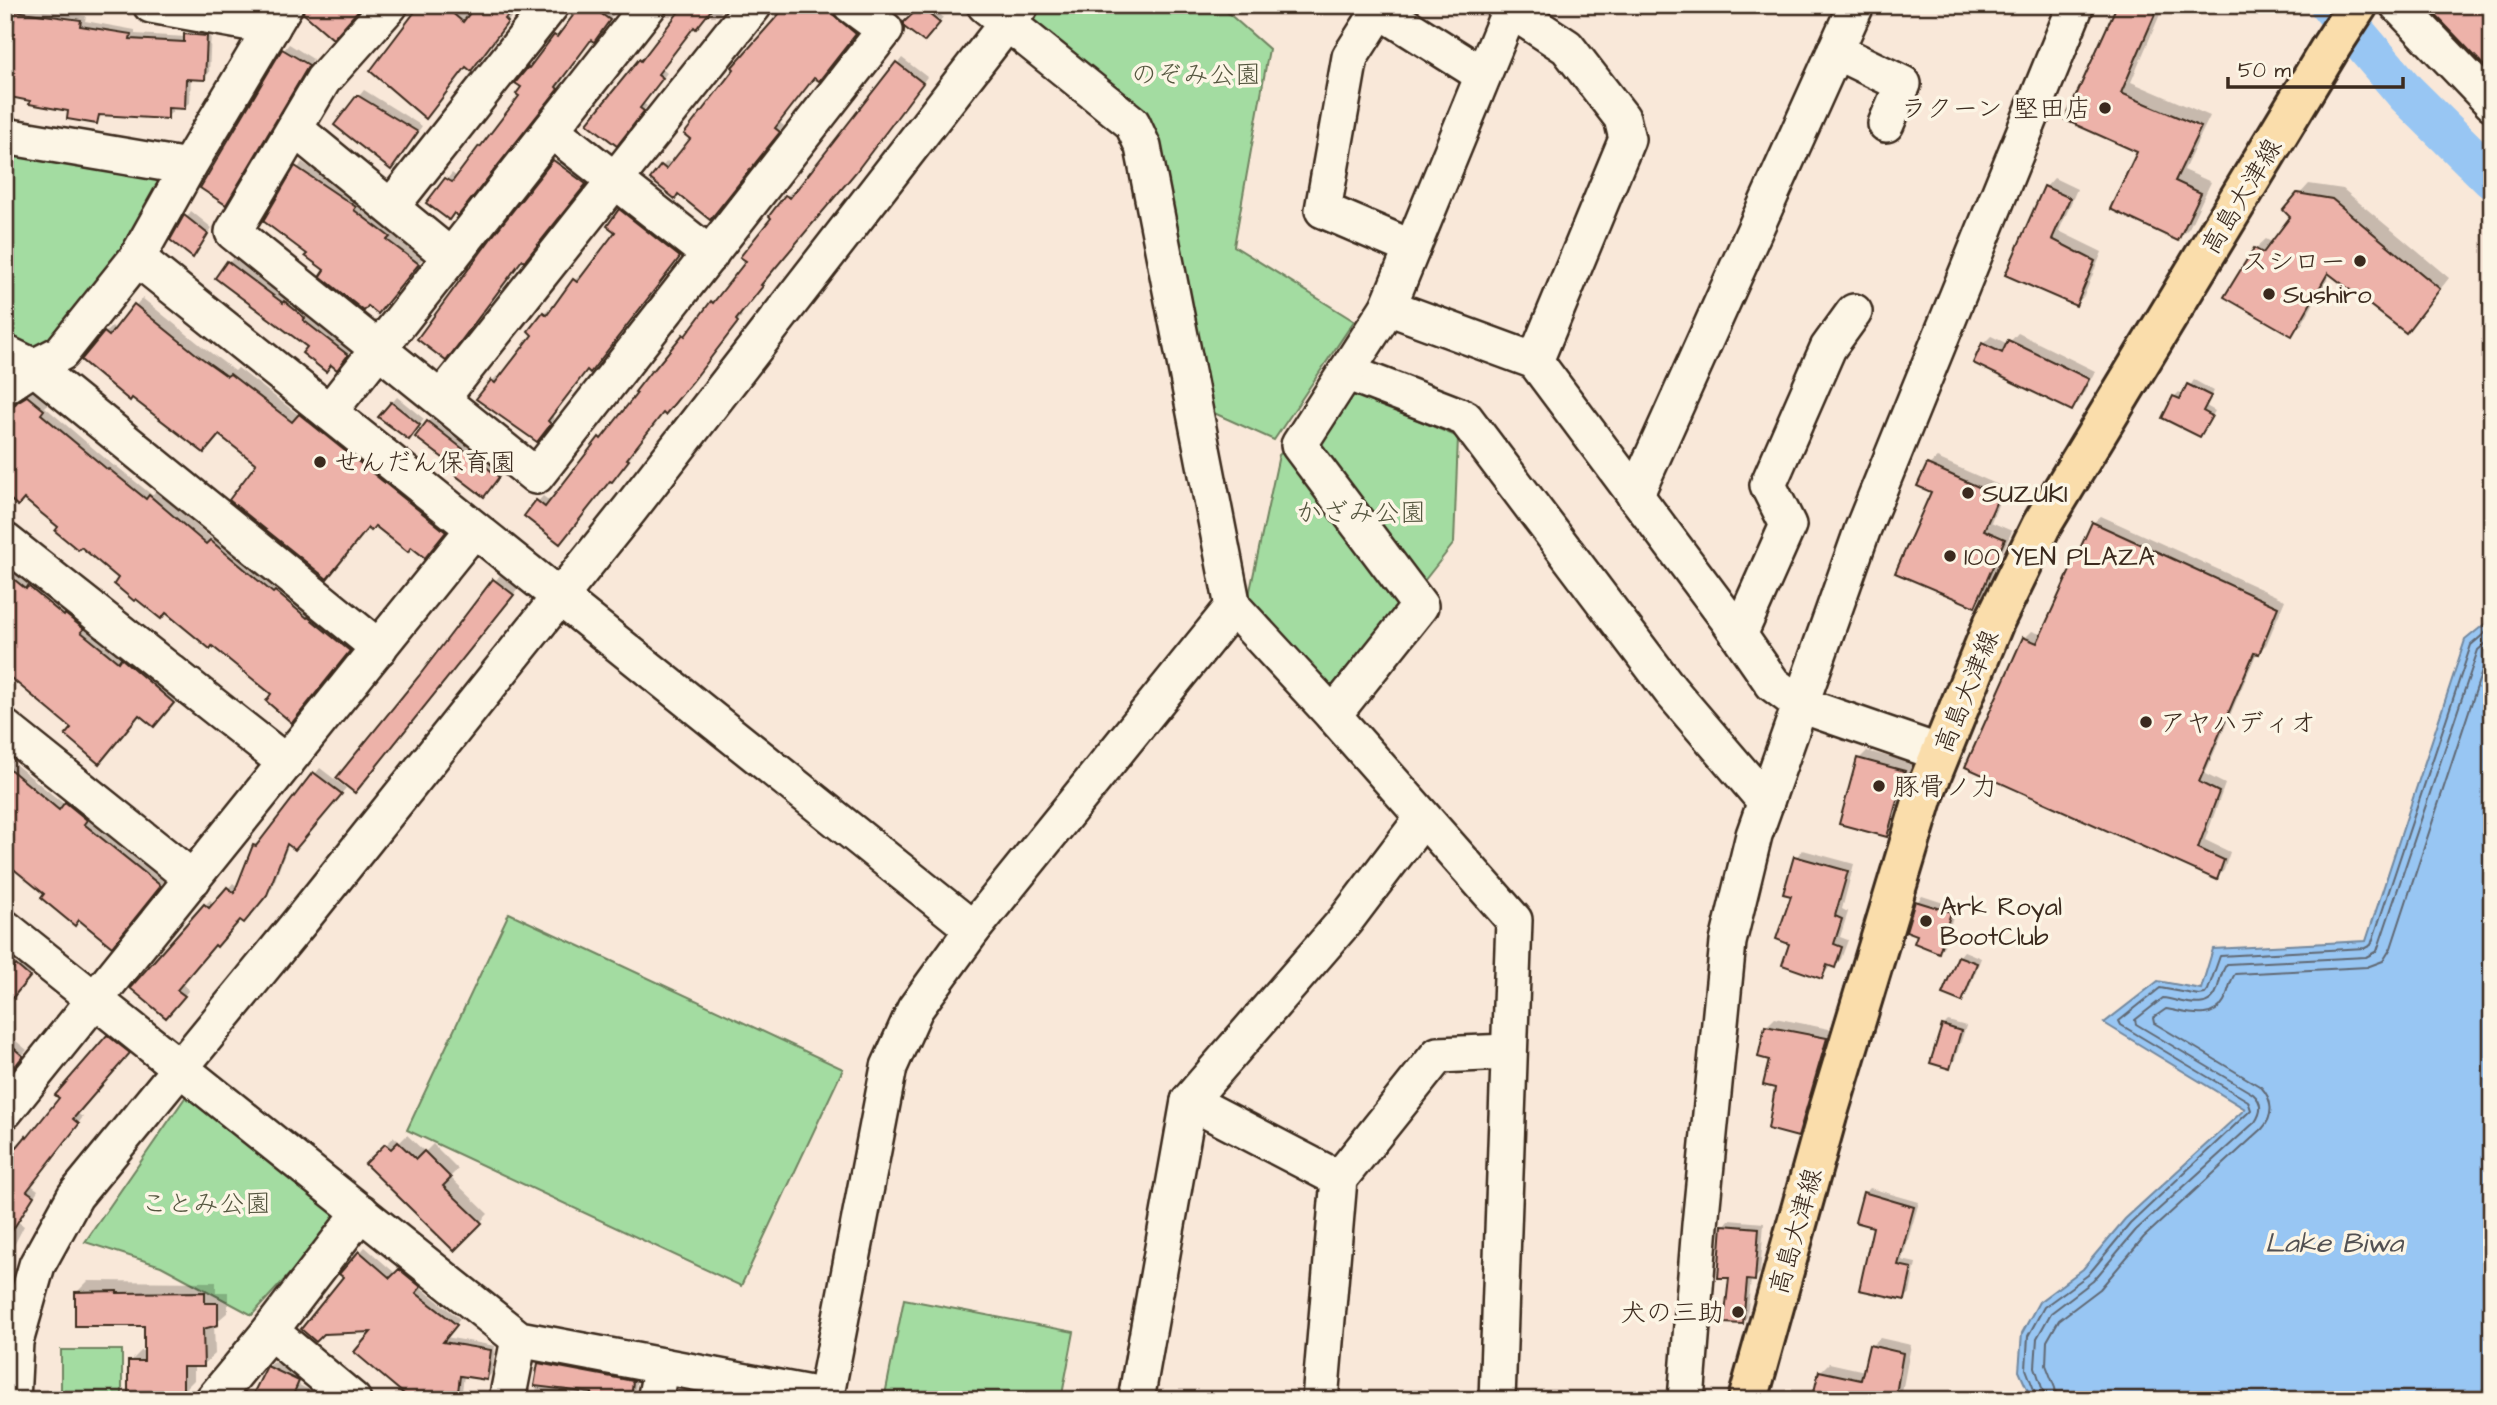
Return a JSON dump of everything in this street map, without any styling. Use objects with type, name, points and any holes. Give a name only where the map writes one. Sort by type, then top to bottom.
[{"type":"main road","name":"高島大津線","points":[[1748,1400],[1827,1116],[1926,789],[1994,622],[2041,526],[2358,5]]},
{"type":"street","points":[[20,360],[61,353],[137,258],[279,16],[151,5]]},
{"type":"street","points":[[390,5],[323,80],[233,232],[536,476],[885,30],[851,5]]},
{"type":"street","points":[[391,207],[551,5]]},
{"type":"street","points":[[441,399],[754,5]]},
{"type":"street","points":[[1635,496],[1856,5]]},
{"type":"street","points":[[1686,1400],[1728,942],[1754,835],[1862,531],[2076,5]]},
{"type":"street","points":[[2398,5],[2492,103]]},
{"type":"street","points":[[330,412],[551,130],[643,7]]},
{"type":"street","points":[[1333,715],[1420,606],[1299,445],[1388,307],[1508,7],[1567,47],[1622,118],[1627,139],[1535,361]]},
{"type":"street","points":[[1412,248],[1323,210],[1350,57],[1376,8],[1483,75]]},
{"type":"street","points":[[12,1400],[15,1342],[37,1265],[75,1196],[299,923],[630,509],[1004,11],[1132,122],[1143,148],[1233,607],[1333,715],[1514,920],[1497,1400]]},
{"type":"street","points":[[1835,51],[1903,84],[1886,124]]},
{"type":"street","points":[[295,129],[452,257]]},
{"type":"street","points":[[551,130],[710,255]]},
{"type":"street","points":[[5,136],[188,167]]},
{"type":"street","points":[[137,258],[973,929]]},
{"type":"street","points":[[1388,307],[1535,361],[1773,684],[1801,705],[1940,753]]},
{"type":"street","points":[[1739,635],[1788,525],[1768,485],[1828,348],[1854,312]]},
{"type":"street","points":[[5,386],[20,360]]},
{"type":"street","points":[[20,360],[379,648]]},
{"type":"street","points":[[1346,372],[1465,418],[1671,691],[1766,802]]},
{"type":"street","points":[[5,1111],[474,529]]},
{"type":"street","points":[[5,541],[286,763]]},
{"type":"street","points":[[5,928],[519,1339],[825,1399],[889,1067],[915,1009],[973,929],[1233,607]]},
{"type":"street","points":[[5,728],[193,878]]},
{"type":"street","points":[[1139,1399],[1189,1101],[1345,920],[1423,818]]},
{"type":"street","points":[[1320,1400],[1339,1179],[1438,1055],[1508,1052]]},
{"type":"street","points":[[1189,1101],[1339,1179]]},
{"type":"street","points":[[213,1400],[270,1331],[361,1212]]},
{"type":"street","points":[[270,1331],[353,1400]]},
{"type":"street","points":[[507,1400],[519,1339]]},
{"type":"street","points":[[655,1400],[662,1366]]},
{"type":"green space","name":"のぞみ公園","points":[[1042,5],[1219,5],[1269,49],[1234,246],[1354,321],[1274,440],[1214,413],[1149,121],[1030,22]]},
{"type":"green space","points":[[5,146],[178,174],[37,361],[5,344]]},
{"type":"green space","name":"かざみ公園","points":[[1350,391],[1458,437],[1454,543],[1332,698],[1248,600],[1279,455]]},
{"type":"green space","points":[[509,913],[843,1069],[741,1286],[407,1130]]},
{"type":"green space","name":"ことみ公園","points":[[189,1092],[346,1212],[252,1315],[161,1266],[85,1242]]},
{"type":"green space","points":[[904,1299],[1074,1332],[1061,1400],[884,1400]]},
{"type":"green space","points":[[61,1350],[122,1350],[122,1400],[61,1400]]},
{"type":"water","name":"Lake Biwa","points":[[2492,618],[2492,1400],[2032,1400],[2019,1371],[2022,1333],[2039,1302],[2083,1269],[2125,1219],[2245,1109],[2104,1023],[2158,981],[2201,989],[2213,949],[2366,941],[2465,640]]},
{"type":"building","points":[[305,5],[363,5],[333,39],[303,13]]},
{"type":"building","points":[[420,5],[443,5],[463,22],[476,5],[517,5],[505,19],[508,22],[471,71],[466,67],[426,119],[370,71]]},
{"type":"building","points":[[581,5],[589,5],[610,20],[594,42],[591,40],[556,87],[558,89],[458,216],[454,213],[449,220],[426,203],[445,178],[452,182],[480,147],[519,96],[516,94],[521,87],[515,83],[554,35],[557,37]]},
{"type":"building","points":[[684,5],[715,5],[696,29],[694,27],[658,74],[663,78],[640,108],[644,111],[617,146],[587,123],[639,59],[641,61]]},
{"type":"building","points":[[787,5],[822,5],[856,34],[819,81],[814,78],[775,128],[780,132],[710,220],[678,194],[675,199],[650,179],[661,165],[666,169],[690,139],[684,134],[734,69],[732,67]]},
{"type":"building","points":[[2117,5],[2159,5],[2121,93],[2201,127],[2175,181],[2201,193],[2178,241],[2110,209],[2137,152],[2065,120]]},
{"type":"building","points":[[2426,5],[2492,5],[2492,74]]},
{"type":"building","points":[[920,7],[940,23],[924,42],[904,27],[904,22]]},
{"type":"building","points":[[15,11],[81,20],[80,26],[131,34],[130,39],[184,42],[184,34],[207,36],[205,80],[186,79],[185,109],[168,108],[168,119],[99,115],[97,124],[67,119],[68,111],[29,104],[30,101],[5,96],[5,73]]},
{"type":"building","points":[[282,49],[309,65],[226,205],[200,188]]},
{"type":"building","points":[[896,62],[923,83],[856,172],[761,285],[763,286],[736,320],[738,322],[693,381],[665,415],[663,413],[612,482],[610,481],[560,544],[524,516],[536,500],[545,507],[637,393],[635,392],[652,370],[683,334],[685,336],[711,301],[713,303],[746,261],[740,257],[771,218],[769,216],[785,195],[790,198]]},
{"type":"building","points":[[357,95],[418,132],[391,170],[334,125]]},
{"type":"building","points":[[553,160],[586,184],[524,262],[522,260],[446,361],[417,339]]},
{"type":"building","points":[[295,166],[356,207],[354,210],[390,237],[387,240],[419,264],[378,314],[368,306],[364,311],[320,276],[324,270],[263,221]]},
{"type":"building","points":[[2044,186],[2070,198],[2052,239],[2095,261],[2076,306],[2005,275]]},
{"type":"building","name":"スシロー","points":[[2297,193],[2332,199],[2440,289],[2406,333],[2328,273],[2292,336],[2224,297],[2254,248],[2263,253],[2290,217],[2283,210]]},
{"type":"building","points":[[619,209],[680,257],[590,373],[587,370],[548,421],[551,424],[537,442],[476,399],[491,380],[495,383],[532,335],[528,331],[543,312],[547,315],[573,279],[577,282],[615,232],[607,226]]},
{"type":"building","points":[[184,215],[208,234],[193,258],[170,240]]},
{"type":"building","points":[[227,261],[283,303],[284,301],[305,318],[303,320],[348,355],[337,370],[331,365],[326,372],[302,353],[307,347],[215,278]]},
{"type":"building","points":[[134,304],[196,354],[227,376],[230,374],[292,422],[299,414],[446,532],[425,558],[411,547],[408,552],[375,526],[371,531],[368,528],[327,579],[229,500],[256,464],[219,435],[204,453],[132,398],[130,401],[81,360],[104,332],[109,336]]},
{"type":"building","points":[[2008,340],[2089,379],[2072,411],[1973,363],[1982,343],[2002,353]]},
{"type":"building","points":[[2187,384],[2211,396],[2203,411],[2212,416],[2200,437],[2162,418],[2173,396],[2180,399]]},
{"type":"building","points":[[27,396],[44,410],[41,414],[108,470],[146,499],[149,495],[206,544],[210,540],[273,593],[275,591],[350,651],[292,723],[266,701],[271,694],[212,646],[210,649],[166,613],[161,619],[136,599],[134,601],[114,584],[118,578],[81,547],[78,550],[55,531],[58,527],[24,499],[18,506],[5,495],[5,416],[17,402]]},
{"type":"building","points":[[391,402],[420,425],[409,440],[378,417]]},
{"type":"building","points":[[427,421],[499,477],[484,497],[455,475],[459,470],[415,437]]},
{"type":"building","name":"100 YEN PLAZA","points":[[1927,464],[1999,496],[1984,530],[2005,539],[1975,607],[1895,573],[1931,492],[1917,486]]},
{"type":"building","points":[[2092,522],[2278,607],[2259,654],[2254,653],[2199,782],[2219,792],[2198,848],[2224,860],[2217,880],[1965,767],[2023,637],[2037,643]]},
{"type":"building","points":[[5,572],[26,589],[28,586],[64,616],[65,614],[84,629],[81,632],[118,662],[121,658],[174,703],[154,727],[139,715],[99,764],[65,735],[71,728],[5,673]]},
{"type":"building","points":[[493,579],[514,595],[355,793],[336,778]]},
{"type":"building","points":[[1857,758],[1905,771],[1887,837],[1839,824]]},
{"type":"building","points":[[5,765],[59,810],[65,802],[87,820],[84,824],[161,886],[112,947],[79,920],[75,926],[41,898],[44,894],[5,862]]},
{"type":"building","points":[[313,772],[342,794],[295,850],[287,844],[267,895],[244,923],[240,920],[217,947],[215,945],[177,990],[185,996],[166,1018],[130,988],[204,904],[209,908],[227,887],[234,893],[253,845],[256,846]]},
{"type":"building","points":[[1794,856],[1848,871],[1835,916],[1842,919],[1834,944],[1842,947],[1835,968],[1827,965],[1822,979],[1782,965],[1789,944],[1776,939],[1791,896],[1783,894]]},
{"type":"building","name":"Ark Royal BootClub","points":[[1915,901],[1951,912],[1939,953],[1914,943],[1917,935],[1906,931]]},
{"type":"building","points":[[1958,956],[1977,963],[1962,1002],[1942,994]]},
{"type":"building","points":[[16,965],[30,977],[5,1007],[5,978]]},
{"type":"building","points":[[1942,1025],[1961,1031],[1950,1069],[1930,1063]]},
{"type":"building","points":[[1765,1026],[1827,1038],[1798,1137],[1768,1129],[1775,1088],[1763,1085],[1769,1060],[1758,1057]]},
{"type":"building","points":[[107,1035],[130,1053],[73,1119],[79,1124],[27,1191],[34,1196],[5,1242],[5,1137],[17,1147],[26,1136],[27,1138],[59,1098],[55,1095]]},
{"type":"building","points":[[5,1041],[23,1056],[5,1079]]},
{"type":"building","points":[[398,1142],[416,1159],[424,1151],[451,1178],[443,1186],[482,1223],[454,1251],[365,1164],[385,1144],[391,1149]]},
{"type":"building","points":[[1863,1192],[1914,1207],[1898,1265],[1912,1268],[1905,1300],[1859,1290],[1873,1227],[1855,1222]]},
{"type":"building","points":[[1722,1225],[1759,1228],[1755,1281],[1747,1280],[1743,1324],[1724,1323],[1729,1278],[1718,1278]]},
{"type":"building","points":[[359,1251],[390,1278],[399,1269],[421,1287],[416,1293],[457,1325],[443,1342],[491,1350],[487,1380],[460,1376],[457,1400],[411,1400],[354,1352],[371,1332],[324,1334],[316,1342],[301,1329],[343,1277],[339,1274]]},
{"type":"building","points":[[75,1292],[205,1292],[205,1303],[218,1303],[218,1325],[203,1329],[204,1367],[183,1367],[183,1393],[171,1393],[171,1400],[128,1397],[128,1361],[144,1361],[144,1326],[75,1326]]},
{"type":"building","points":[[1869,1345],[1903,1353],[1895,1400],[1812,1400],[1819,1371],[1861,1380]]},
{"type":"building","points":[[538,1363],[633,1381],[631,1400],[534,1386]]},
{"type":"building","points":[[267,1366],[299,1381],[291,1400],[250,1400]]},
{"type":"waterway","points":[[2331,5],[2406,93],[2492,178]]},
{"type":"place","name":"ラクーン 堅田店","points":[[2105,108]]},
{"type":"place","name":"スシロー","points":[[2360,261]]},
{"type":"place","name":"Sushiro","points":[[2269,294]]},
{"type":"place","name":"せんだん保育園","points":[[320,462]]},
{"type":"place","name":"SUZUKI","points":[[1968,493]]},
{"type":"place","name":"100 YEN PLAZA","points":[[1950,556]]},
{"type":"place","name":"アヤハディオ","points":[[2146,722]]},
{"type":"place","name":"豚骨ノ力","points":[[1879,786]]},
{"type":"place","name":"Ark Royal BootClub","points":[[1926,921]]},
{"type":"place","name":"犬の三助","points":[[1738,1312]]}]
